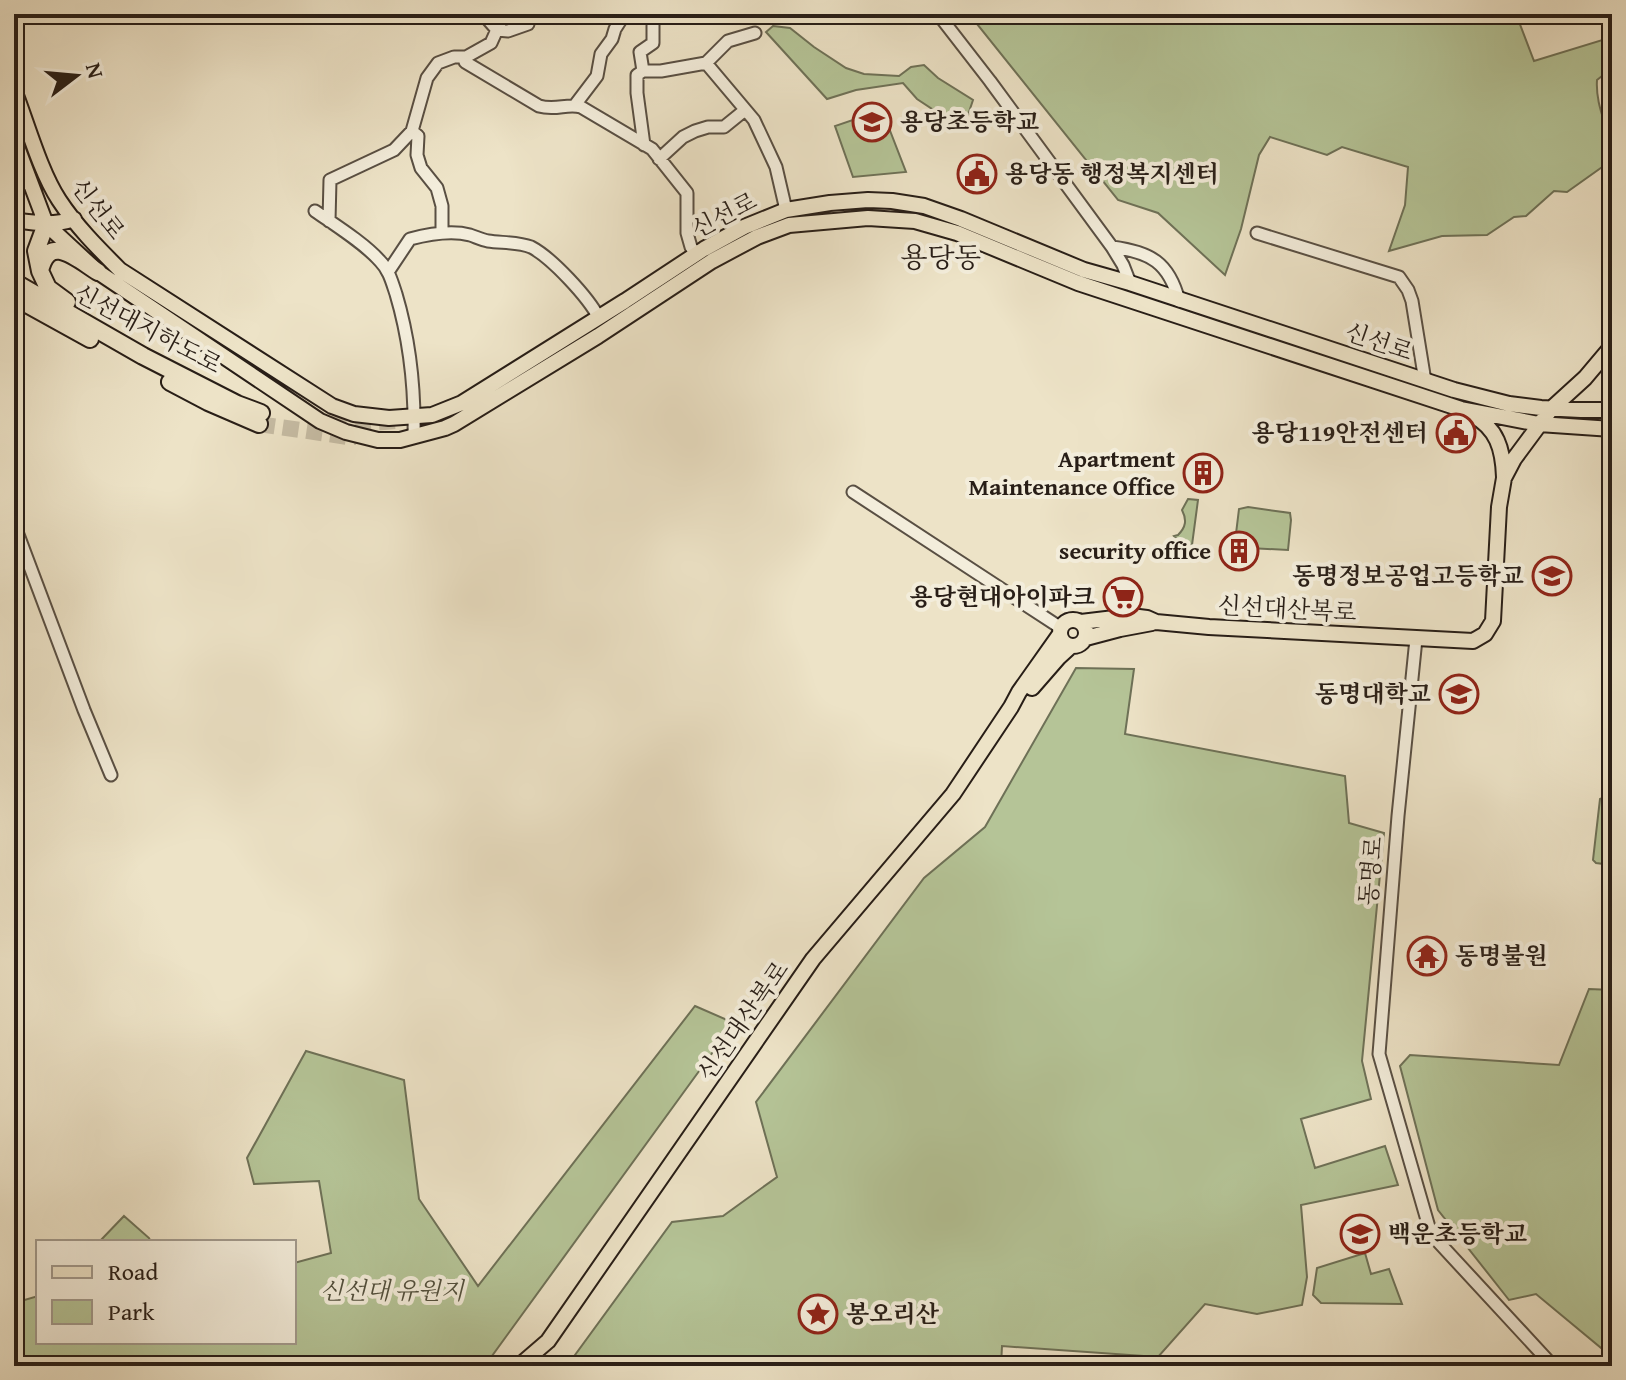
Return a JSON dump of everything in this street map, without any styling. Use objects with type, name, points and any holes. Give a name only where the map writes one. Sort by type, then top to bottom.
[{"type":"highway","points":[[46,224],[36,251],[48,288],[58,297],[121,333],[179,375]]},
{"type":"highway","points":[[40,271],[43,258],[51,251],[58,250],[98,272]]},
{"type":"highway","name":"신선대지하도로","points":[[14,282],[260,418],[208,402],[14,297]]},
{"type":"main road","name":"신선로","points":[[14,90],[58,199],[92,242],[120,270],[332,406],[354,414],[389,418],[432,415],[462,403],[696,254],[764,226],[868,218],[915,221],[957,233],[1107,293],[1461,409],[1539,424],[1612,429]]},
{"type":"main road","name":"신선로","points":[[16,146],[46,224],[98,272],[320,421],[378,440],[400,440],[454,424],[598,336],[786,210],[868,200],[924,206],[1084,270],[1425,381],[1509,404],[1551,409],[1612,410]]},
{"type":"main road","points":[[14,192],[21,178],[16,146]]},
{"type":"main road","points":[[14,220],[46,224],[74,219]]},
{"type":"main road","points":[[1504,478],[1514,459],[1551,409],[1585,378],[1612,346]]},
{"type":"main road","points":[[1416,639],[1473,641],[1485,634],[1493,621],[1503,461],[1498,439],[1491,428],[1461,409]]},
{"type":"main road","name":"신선대산복로","points":[[519,1366],[548,1341],[813,959],[953,794],[1070,620],[1081,622],[1131,616],[1156,622]]},
{"type":"main road","points":[[1081,622],[1087,632],[1086,638]]},
{"type":"main road","name":"신선대산복로","points":[[1011,707],[1071,646],[1082,643],[1086,638],[1156,622],[1416,639]]},
{"type":"main road","points":[[1061,631],[1066,644],[1071,646]]},
{"type":"street","points":[[483,14],[497,30],[508,31],[528,24]]},
{"type":"street","points":[[329,221],[330,180],[394,150],[412,131],[427,78],[438,63],[454,57],[466,57],[491,43],[504,14]]},
{"type":"street","points":[[575,105],[597,76],[601,54],[612,39],[618,16],[640,14],[653,21],[653,43],[640,52],[643,71]]},
{"type":"street","points":[[938,14],[1112,247],[1130,283]]},
{"type":"street","points":[[644,145],[637,75],[643,71],[706,63],[728,41],[755,33]]},
{"type":"street","points":[[464,57],[465,62],[539,106],[550,109],[581,107],[652,149],[687,193],[687,233],[696,254]]},
{"type":"street","points":[[706,63],[754,120],[776,167],[786,210]]},
{"type":"street","points":[[659,159],[683,137],[708,127],[724,127],[745,110]]},
{"type":"street","points":[[412,131],[418,136],[417,155],[421,168],[437,188],[442,206],[442,233]]},
{"type":"street","points":[[315,211],[379,260],[388,272],[409,344],[414,437]]},
{"type":"street","points":[[1257,233],[1399,277],[1412,301],[1425,381]]},
{"type":"street","points":[[388,272],[410,239],[426,235],[468,234],[485,241],[529,246],[578,289],[599,318]]},
{"type":"street","points":[[1112,247],[1141,254],[1165,269],[1176,288],[1179,301]]},
{"type":"street","points":[[853,492],[1061,631]]},
{"type":"street","points":[[14,524],[111,775]]},
{"type":"street","name":"동명로","points":[[1416,639],[1379,1054],[1431,1234],[1553,1366]]},
{"type":"green space","points":[[969,14],[1516,14],[1534,61],[1612,37],[1612,68],[1597,80],[1597,91],[1612,160],[1567,192],[1554,191],[1526,216],[1514,217],[1487,235],[1442,236],[1389,251],[1405,205],[1408,167],[1342,147],[1327,155],[1270,137],[1259,155],[1241,229],[1225,275],[1158,213],[1118,200]]},
{"type":"green space","points":[[773,26],[790,28],[846,68],[864,74],[899,76],[911,67],[924,65],[938,78],[973,100],[968,115],[952,122],[917,99],[903,83],[856,90],[827,99],[766,32]]},
{"type":"green space","points":[[882,110],[906,172],[853,177],[835,126]]},
{"type":"green space","points":[[1188,499],[1198,500],[1192,545],[1181,544],[1174,536],[1184,526],[1182,510]]},
{"type":"green space","points":[[1248,507],[1290,513],[1288,550],[1249,548],[1235,542],[1239,509]]},
{"type":"green space","points":[[1076,668],[1134,669],[1125,734],[1345,776],[1349,823],[1384,833],[1362,1061],[1371,1099],[1301,1119],[1315,1168],[1385,1146],[1398,1185],[1301,1205],[1307,1277],[1302,1305],[1257,1314],[1205,1304],[1158,1357],[1002,1346],[1001,1366],[567,1366],[672,1222],[723,1216],[777,1177],[756,1102],[924,878],[985,827]]},
{"type":"green space","points":[[1612,797],[1612,865],[1593,860],[1600,799]]},
{"type":"green space","points":[[1589,989],[1612,990],[1612,1357],[1536,1294],[1509,1300],[1438,1210],[1400,1066],[1410,1055],[1559,1065]]},
{"type":"green space","name":"신선대 유원지","points":[[695,1006],[734,1023],[489,1360],[481,1366],[14,1366],[14,1303],[36,1297],[36,1344],[296,1344],[296,1262],[331,1253],[319,1181],[254,1184],[247,1158],[306,1051],[404,1080],[419,1199],[478,1286]]},
{"type":"green space","points":[[124,1216],[150,1240],[101,1240]]},
{"type":"green space","points":[[1365,1253],[1371,1274],[1389,1269],[1402,1304],[1321,1303],[1313,1295],[1317,1268]]},
{"type":"tunnel","points":[[1094,279],[1174,308]]},
{"type":"tunnel","points":[[331,424],[346,426],[395,421]]},
{"type":"tunnel","points":[[259,424],[356,437]]},
{"type":"place","name":"용당초등학교","points":[[872,122]]},
{"type":"place","name":"용당동 행정복지센터","points":[[977,174]]},
{"type":"place","name":"용당119안전센터","points":[[1456,433]]},
{"type":"place","name":"Apartment Maintenance Office","points":[[1203,473]]},
{"type":"place","name":"security office","points":[[1239,551]]},
{"type":"place","name":"동명정보공업고등학교","points":[[1552,576]]},
{"type":"place","name":"용당현대아이파크","points":[[1123,597]]},
{"type":"place","name":"동명대학교","points":[[1459,694]]},
{"type":"place","name":"동명불원","points":[[1427,956]]},
{"type":"place","name":"백운초등학교","points":[[1360,1234]]},
{"type":"place","name":"봉오리산","points":[[818,1314]]},
{"type":"district","name":"용당동","points":[[941,257]]}]
